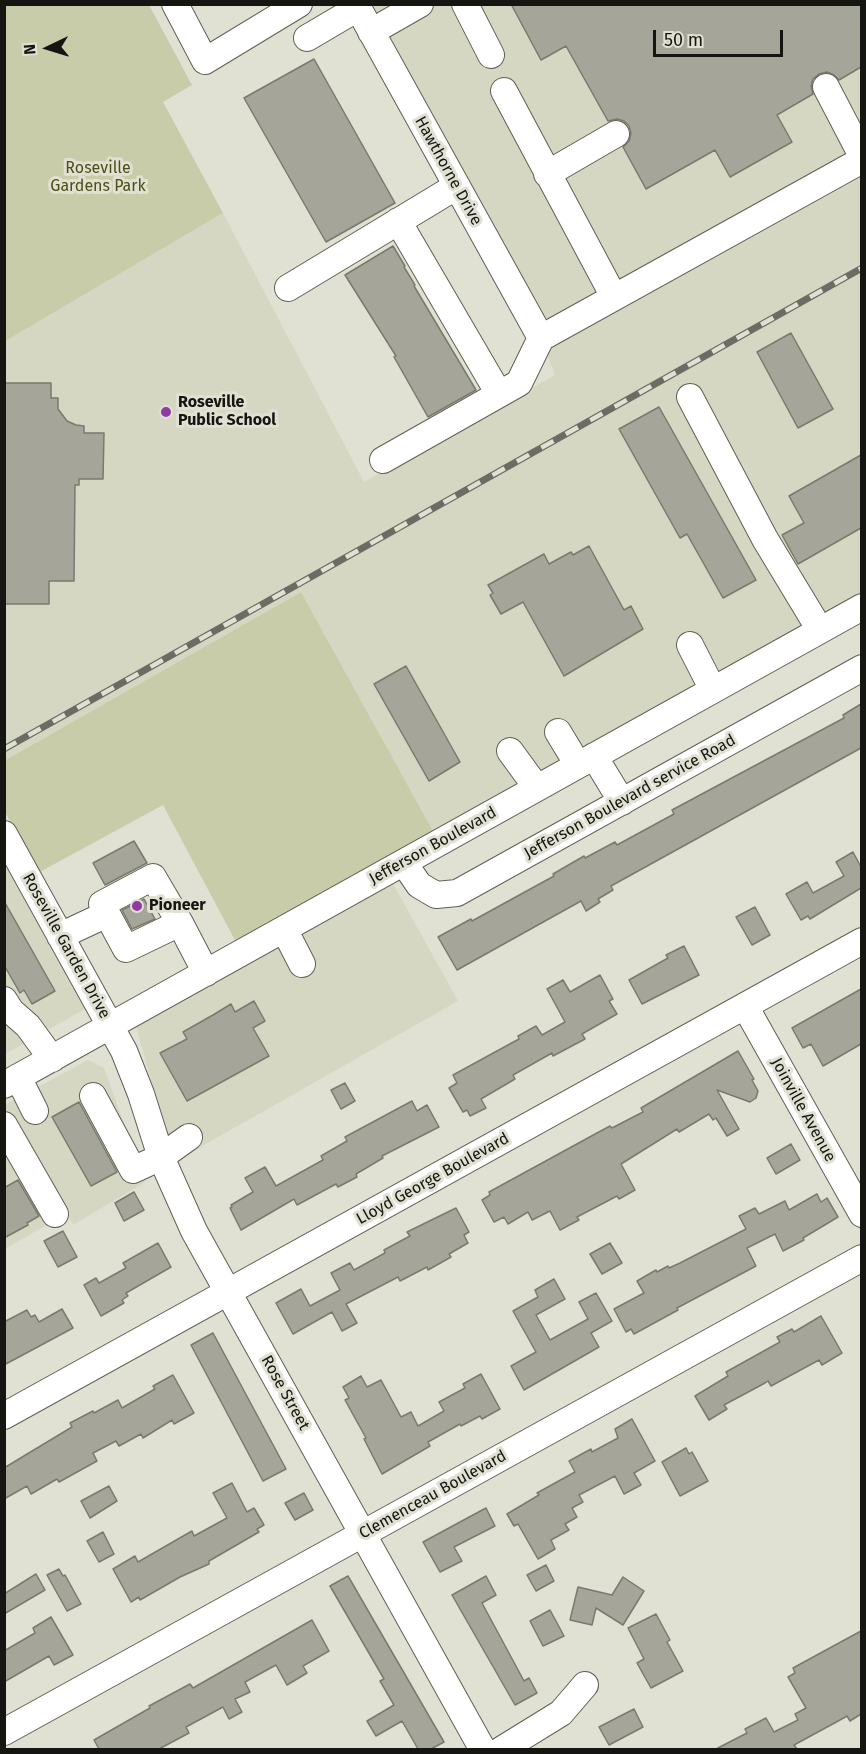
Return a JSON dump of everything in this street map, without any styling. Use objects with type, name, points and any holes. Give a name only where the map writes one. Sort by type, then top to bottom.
[{"type":"street","points":[[175,4],[205,61],[299,4]]},
{"type":"street","points":[[371,32],[420,4]]},
{"type":"street","points":[[465,4],[491,55]]},
{"type":"street","points":[[307,38],[357,6]]},
{"type":"street","name":"Hawthorne Drive","points":[[357,6],[541,338]]},
{"type":"street","points":[[826,87],[861,156]]},
{"type":"street","points":[[504,91],[615,297]]},
{"type":"street","points":[[547,174],[616,134]]},
{"type":"street","points":[[383,460],[519,383],[541,338],[861,160]]},
{"type":"street","points":[[288,288],[457,186]]},
{"type":"street","points":[[398,221],[499,394]]},
{"type":"street","points":[[690,397],[765,539],[820,630]]},
{"type":"street","name":"Jefferson Boulevard","points":[[11,1081],[861,607]]},
{"type":"street","points":[[690,645],[713,690]]},
{"type":"street","name":"Jefferson Boulevard service Road","points":[[404,862],[419,885],[436,895],[457,893],[861,669]]},
{"type":"street","points":[[558,732],[622,802]]},
{"type":"street","points":[[510,751],[537,788]]},
{"type":"street","name":"Roseville Garden Drive","points":[[6,840],[110,1027]]},
{"type":"street","points":[[180,923],[126,949],[102,904],[153,877],[180,923],[206,973]]},
{"type":"street","points":[[60,936],[107,914]]},
{"type":"street","points":[[284,929],[302,964]]},
{"type":"street","name":"Lloyd George Boulevard","points":[[4,1416],[861,941]]},
{"type":"street","points":[[4,1000],[10,1011],[28,1026],[51,1059]]},
{"type":"street","name":"Joinville Avenue","points":[[745,1006],[861,1214]]},
{"type":"street","name":"Rose Street","points":[[110,1027],[124,1052],[141,1094],[161,1157],[194,1230],[483,1749]]},
{"type":"street","points":[[11,1081],[35,1111]]},
{"type":"street","points":[[93,1095],[133,1170],[161,1157],[189,1137]]},
{"type":"street","points":[[4,1125],[55,1214]]},
{"type":"street","name":"Clemenceau Boulevard","points":[[4,1732],[861,1258]]},
{"type":"street","points":[[501,1749],[561,1713],[585,1685]]},
{"type":"shaded area","points":[[355,5],[861,5],[861,594],[433,831],[301,592],[5,761],[4,341],[223,213],[364,482],[555,375],[541,338]]},
{"type":"shaded area","points":[[4,857],[85,1009],[5,1054],[4,1054]]},
{"type":"shaded area","points":[[391,880],[458,1001],[174,1162],[135,1023]]},
{"type":"shaded area","points":[[88,1060],[104,1068],[145,1182],[73,1225],[67,1213],[5,1249],[5,1105]]},
{"type":"green space","name":"Roseville Gardens Park","points":[[4,5],[149,5],[192,85],[163,102],[223,213],[5,341]]},
{"type":"green space","points":[[301,592],[433,831],[237,944],[163,805],[38,873],[5,812],[4,761]]},
{"type":"building","points":[[511,4],[861,4],[861,67],[839,80],[827,72],[819,74],[813,79],[811,86],[813,94],[777,115],[792,142],[730,177],[715,150],[646,189],[623,147],[629,141],[631,133],[629,126],[617,119],[608,121],[566,46],[541,60]]},
{"type":"building","points":[[314,59],[395,203],[326,242],[244,98]]},
{"type":"building","points":[[393,246],[476,390],[428,417],[394,357],[396,356],[345,275]]},
{"type":"building","points":[[791,333],[833,409],[798,428],[757,352]]},
{"type":"building","points":[[4,383],[51,383],[51,398],[58,398],[58,409],[67,421],[84,426],[84,433],[104,433],[103,479],[79,479],[79,485],[75,485],[74,581],[49,581],[49,604],[4,604]]},
{"type":"building","points":[[659,407],[756,580],[723,598],[687,534],[680,538],[619,429]]},
{"type":"building","points":[[861,455],[861,528],[798,564],[782,535],[804,523],[789,496]]},
{"type":"building","points":[[589,546],[624,610],[631,606],[643,629],[564,676],[523,602],[501,614],[490,595],[493,593],[488,585],[544,554],[549,564],[571,552],[573,555]]},
{"type":"building","points":[[406,666],[460,762],[429,781],[374,684]]},
{"type":"building","points":[[861,704],[861,748],[611,886],[613,890],[598,899],[600,902],[586,911],[581,901],[457,970],[438,937],[554,876],[553,874],[584,856],[585,858],[615,842],[617,845],[674,814],[672,810],[844,718],[843,715]]},
{"type":"building","points":[[134,841],[147,863],[105,885],[93,863]]},
{"type":"building","points":[[853,852],[861,867],[861,888],[810,919],[808,916],[801,920],[786,894],[807,882],[813,893],[844,876],[836,862]]},
{"type":"building","points":[[144,899],[155,919],[132,929],[122,910]]},
{"type":"building","points":[[4,901],[55,991],[32,1004],[24,990],[20,993],[4,965]]},
{"type":"building","points":[[755,907],[770,935],[752,945],[736,917]]},
{"type":"building","points":[[684,946],[699,975],[642,1004],[629,980],[668,958],[666,955]]},
{"type":"building","points":[[600,975],[613,999],[609,1001],[617,1014],[582,1034],[585,1039],[553,1056],[552,1053],[513,1075],[515,1079],[481,1099],[486,1108],[470,1116],[467,1110],[463,1112],[449,1088],[457,1083],[453,1075],[519,1039],[518,1036],[536,1026],[542,1035],[565,1022],[547,989],[563,980],[570,992]]},
{"type":"building","points":[[861,989],[861,1044],[823,1066],[811,1044],[803,1048],[792,1028]]},
{"type":"building","points":[[254,1001],[265,1021],[253,1028],[269,1056],[187,1101],[160,1053],[187,1039],[183,1032],[231,1004],[235,1012]]},
{"type":"building","points":[[738,1051],[754,1079],[752,1080],[758,1091],[756,1098],[750,1102],[717,1090],[739,1129],[727,1136],[716,1118],[713,1120],[709,1114],[679,1132],[677,1129],[621,1164],[635,1190],[619,1199],[617,1196],[577,1217],[579,1220],[560,1230],[550,1211],[532,1220],[528,1212],[508,1224],[504,1217],[494,1222],[482,1200],[490,1195],[489,1192],[610,1126],[612,1128],[643,1112],[641,1108]]},
{"type":"building","points":[[345,1083],[355,1101],[341,1109],[331,1090]]},
{"type":"building","points":[[412,1101],[417,1111],[427,1105],[439,1127],[382,1156],[383,1158],[356,1174],[357,1177],[338,1187],[336,1184],[297,1205],[294,1199],[241,1230],[230,1208],[231,1205],[253,1192],[245,1178],[265,1167],[276,1186],[323,1160],[321,1156],[347,1141],[345,1137]]},
{"type":"building","points":[[79,1102],[117,1172],[91,1186],[52,1117]]},
{"type":"building","points":[[791,1144],[800,1160],[776,1174],[767,1158]]},
{"type":"building","points":[[18,1180],[39,1216],[4,1238],[4,1188]]},
{"type":"building","points":[[134,1192],[144,1210],[124,1221],[115,1203]]},
{"type":"building","points":[[817,1194],[821,1202],[827,1198],[838,1217],[783,1251],[775,1234],[747,1248],[756,1266],[634,1334],[631,1329],[626,1332],[614,1309],[644,1293],[637,1281],[656,1270],[657,1272],[680,1263],[746,1229],[739,1216],[755,1208],[759,1214],[785,1201],[789,1210]]},
{"type":"building","points":[[456,1208],[469,1232],[464,1235],[468,1243],[449,1254],[451,1257],[428,1270],[427,1267],[400,1281],[398,1277],[346,1304],[357,1323],[342,1331],[332,1312],[293,1334],[276,1303],[301,1289],[310,1306],[340,1290],[331,1273],[350,1263],[354,1270],[410,1236],[407,1232]]},
{"type":"building","points":[[63,1231],[77,1257],[58,1267],[44,1241]]},
{"type":"building","points":[[158,1243],[171,1267],[126,1293],[128,1296],[122,1300],[124,1303],[101,1316],[84,1285],[96,1278],[99,1283],[126,1268],[123,1263]]},
{"type":"building","points":[[610,1243],[622,1263],[602,1274],[590,1254]]},
{"type":"building","points":[[554,1279],[565,1299],[536,1315],[550,1340],[588,1319],[579,1302],[596,1293],[612,1321],[591,1333],[599,1347],[524,1390],[511,1366],[536,1352],[513,1311],[538,1297],[535,1290]]},
{"type":"building","points":[[62,1309],[73,1328],[4,1365],[4,1322],[27,1310],[31,1317],[35,1315],[39,1322]]},
{"type":"building","points":[[821,1316],[842,1353],[822,1365],[819,1360],[771,1386],[768,1381],[724,1405],[727,1409],[709,1420],[695,1396],[728,1376],[726,1372],[780,1342],[777,1337],[792,1329],[794,1332]]},
{"type":"building","points":[[213,1333],[286,1469],[263,1481],[191,1345]]},
{"type":"building","points":[[481,1374],[500,1409],[482,1419],[480,1416],[461,1426],[460,1424],[428,1442],[430,1446],[382,1474],[345,1400],[349,1398],[343,1387],[361,1376],[367,1387],[381,1380],[401,1417],[411,1412],[418,1426],[444,1411],[439,1402],[465,1388],[463,1384]]},
{"type":"building","points":[[173,1375],[194,1413],[174,1424],[172,1420],[143,1438],[141,1434],[119,1446],[116,1441],[93,1453],[97,1461],[59,1482],[57,1479],[31,1494],[27,1486],[4,1499],[4,1468],[72,1427],[70,1423],[118,1400],[122,1408],[155,1389],[153,1386]]},
{"type":"building","points":[[632,1419],[655,1461],[634,1473],[641,1485],[624,1494],[615,1476],[579,1495],[583,1502],[572,1508],[577,1517],[565,1524],[569,1530],[551,1540],[555,1549],[538,1559],[518,1524],[514,1526],[507,1514],[539,1495],[537,1493],[575,1472],[569,1461],[618,1438],[615,1429]]},
{"type":"building","points":[[686,1448],[689,1454],[692,1452],[708,1481],[680,1496],[662,1462]]},
{"type":"building","points":[[232,1483],[247,1512],[254,1508],[264,1525],[257,1529],[259,1532],[209,1561],[209,1564],[180,1577],[140,1600],[139,1597],[131,1602],[113,1569],[135,1556],[138,1562],[192,1531],[194,1536],[227,1518],[213,1493]]},
{"type":"building","points":[[109,1486],[117,1501],[90,1518],[81,1501]]},
{"type":"building","points":[[304,1493],[313,1510],[295,1520],[285,1503]]},
{"type":"building","points":[[486,1508],[495,1526],[454,1547],[462,1561],[440,1572],[423,1542]]},
{"type":"building","points":[[103,1532],[114,1554],[99,1562],[87,1541]]},
{"type":"building","points":[[546,1565],[554,1581],[536,1591],[527,1575]]},
{"type":"building","points":[[59,1569],[63,1576],[65,1575],[81,1604],[67,1611],[47,1575]]},
{"type":"building","points":[[36,1574],[45,1590],[4,1614],[4,1594]]},
{"type":"building","points":[[348,1576],[444,1742],[431,1749],[418,1749],[402,1721],[376,1736],[367,1721],[394,1705],[380,1681],[384,1679],[330,1586]]},
{"type":"building","points":[[486,1576],[496,1595],[482,1603],[524,1681],[529,1678],[537,1693],[515,1705],[452,1595]]},
{"type":"building","points":[[623,1577],[644,1591],[623,1625],[596,1608],[592,1625],[570,1620],[578,1587],[612,1595]]},
{"type":"building","points":[[550,1610],[564,1636],[543,1646],[530,1621]]},
{"type":"building","points":[[656,1614],[670,1640],[667,1642],[683,1671],[651,1688],[637,1663],[644,1659],[628,1628]]},
{"type":"building","points":[[51,1617],[73,1655],[54,1665],[49,1656],[4,1682],[4,1651],[35,1633],[33,1628]]},
{"type":"building","points":[[312,1620],[329,1651],[303,1666],[307,1673],[287,1685],[276,1665],[245,1682],[250,1692],[235,1699],[242,1712],[229,1719],[223,1707],[186,1727],[189,1733],[159,1749],[99,1749],[94,1740],[150,1708],[149,1706],[190,1684],[193,1688]]},
{"type":"building","points":[[861,1631],[861,1714],[850,1721],[847,1716],[794,1745],[797,1749],[716,1749],[747,1733],[745,1729],[766,1718],[774,1732],[798,1720],[795,1714],[806,1708],[788,1677],[795,1673],[793,1668]]},
{"type":"building","points":[[634,1709],[643,1727],[609,1745],[599,1727]]},
{"type":"railway","points":[[4,749],[862,268]]},
{"type":"place","name":"Roseville Public School","points":[[166,412]]},
{"type":"place","name":"Pioneer","points":[[137,906]]}]
